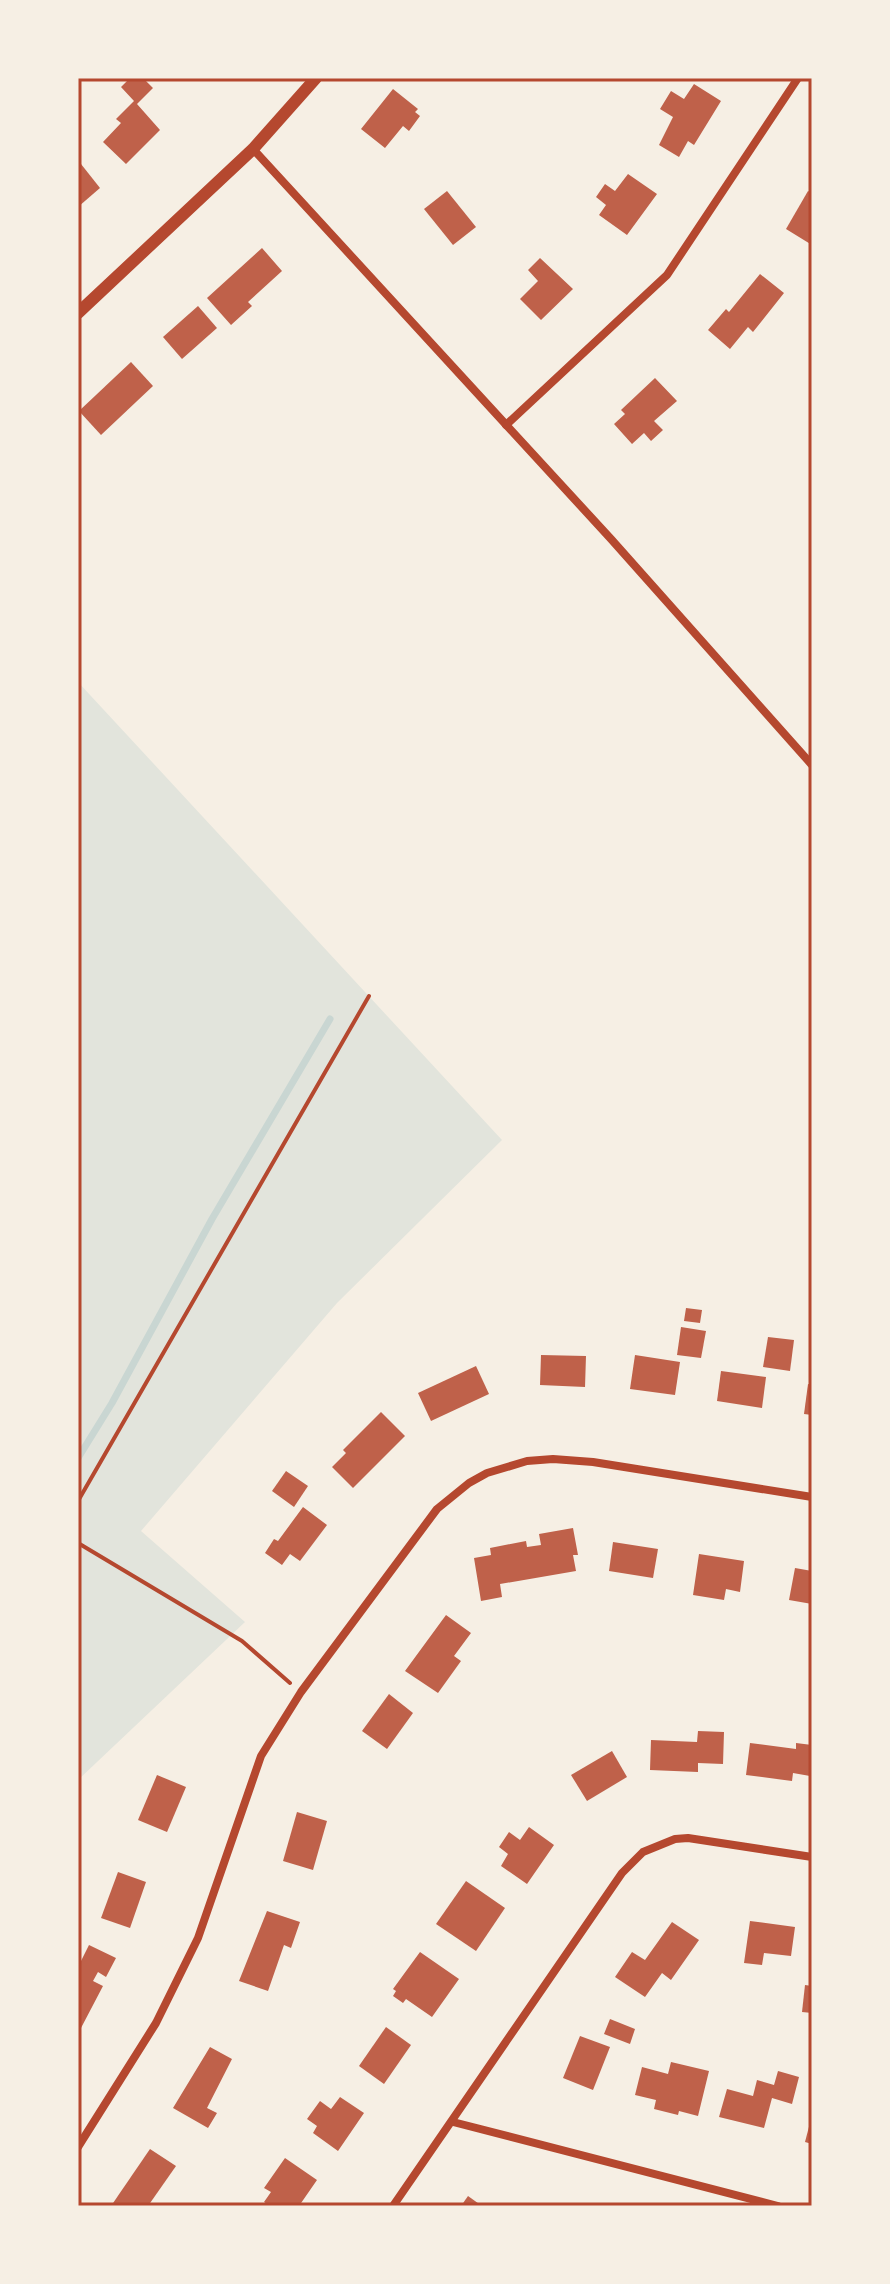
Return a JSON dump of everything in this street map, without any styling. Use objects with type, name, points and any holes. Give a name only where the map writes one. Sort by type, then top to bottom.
[{"type":"street","points":[[78,313],[253,149],[316,78]]},
{"type":"street","points":[[506,425],[667,275],[798,78]]},
{"type":"street","points":[[253,149],[812,765]]},
{"type":"street","points":[[78,2147],[161,2013],[198,1938],[261,1756],[301,1692],[437,1509],[469,1483],[487,1473],[527,1461],[553,1459],[593,1462],[812,1497]]},
{"type":"street","points":[[393,2206],[605,1897],[627,1867],[643,1852],[662,1843],[688,1838],[812,1857]]},
{"type":"street","points":[[453,2122],[778,2206]]},
{"type":"path","points":[[78,1501],[369,996]]},
{"type":"path","points":[[78,1543],[242,1641],[301,1692]]},
{"type":"shaded area","points":[[78,682],[502,1140],[337,1303],[141,1531],[245,1622],[78,1780]]},
{"type":"building","points":[[130,78],[143,78],[153,88],[137,104],[160,130],[126,164],[103,142],[121,123],[116,119],[134,101],[121,87]]},
{"type":"building","points":[[694,84],[721,101],[694,145],[688,141],[679,157],[659,145],[673,117],[660,109],[671,91],[684,99]]},
{"type":"building","points":[[393,89],[418,109],[415,112],[420,116],[409,131],[403,126],[385,148],[361,129]]},
{"type":"building","points":[[81,164],[100,188],[78,207],[78,166]]},
{"type":"building","points":[[628,174],[657,194],[627,235],[599,215],[606,205],[596,197],[605,184],[615,191]]},
{"type":"building","points":[[447,191],[476,227],[453,245],[424,209]]},
{"type":"building","points":[[808,191],[812,193],[812,245],[786,229]]},
{"type":"building","points":[[262,248],[282,271],[248,302],[252,306],[231,325],[207,298]]},
{"type":"building","points":[[540,258],[573,289],[541,320],[520,299],[538,281],[528,270]]},
{"type":"building","points":[[760,274],[784,293],[753,332],[748,327],[730,349],[708,330],[726,309],[729,312]]},
{"type":"building","points":[[198,306],[217,328],[182,359],[163,337]]},
{"type":"building","points":[[131,362],[153,386],[101,435],[79,411]]},
{"type":"building","points":[[655,378],[677,401],[654,421],[663,430],[651,441],[644,433],[632,444],[614,424],[625,414],[621,410]]},
{"type":"building","points":[[686,1308],[702,1310],[700,1323],[684,1321]]},
{"type":"building","points":[[681,1327],[706,1331],[701,1358],[677,1355]]},
{"type":"building","points":[[768,1337],[794,1340],[790,1371],[763,1367]]},
{"type":"building","points":[[541,1355],[586,1356],[585,1387],[540,1385]]},
{"type":"building","points":[[635,1355],[680,1362],[675,1395],[630,1389]]},
{"type":"building","points":[[476,1366],[489,1394],[431,1421],[418,1393]]},
{"type":"building","points":[[721,1371],[766,1377],[762,1408],[717,1401]]},
{"type":"building","points":[[808,1384],[812,1385],[812,1415],[804,1414]]},
{"type":"building","points":[[381,1412],[405,1436],[353,1488],[332,1467],[346,1453],[343,1450]]},
{"type":"building","points":[[286,1471],[308,1486],[294,1507],[272,1491]]},
{"type":"building","points":[[303,1507],[327,1525],[300,1561],[290,1554],[282,1565],[265,1553]]},
{"type":"building","points":[[573,1528],[578,1555],[573,1555],[576,1571],[500,1584],[502,1597],[481,1601],[474,1558],[491,1555],[490,1548],[526,1541],[527,1547],[541,1545],[539,1534]]},
{"type":"building","points":[[613,1542],[658,1549],[653,1578],[609,1571]]},
{"type":"building","points":[[699,1554],[744,1561],[740,1592],[726,1589],[724,1600],[693,1595]]},
{"type":"building","points":[[795,1568],[812,1571],[812,1604],[789,1600]]},
{"type":"building","points":[[446,1615],[471,1633],[454,1656],[461,1661],[438,1693],[405,1671]]},
{"type":"building","points":[[389,1694],[413,1713],[387,1749],[362,1731]]},
{"type":"building","points":[[698,1731],[724,1732],[723,1764],[698,1763],[698,1772],[650,1770],[651,1740],[697,1742]]},
{"type":"building","points":[[750,1743],[796,1749],[796,1743],[812,1745],[810,1776],[793,1773],[792,1781],[746,1775]]},
{"type":"building","points":[[612,1751],[627,1777],[587,1801],[571,1775]]},
{"type":"building","points":[[157,1775],[186,1787],[167,1832],[138,1820]]},
{"type":"building","points":[[297,1812],[327,1821],[313,1870],[283,1861]]},
{"type":"building","points":[[529,1827],[554,1845],[527,1884],[501,1866],[508,1854],[499,1847],[509,1832],[520,1840]]},
{"type":"building","points":[[118,1872],[146,1882],[130,1928],[101,1918]]},
{"type":"building","points":[[466,1881],[505,1908],[476,1951],[436,1924]]},
{"type":"building","points":[[267,1911],[300,1922],[291,1948],[284,1945],[268,1991],[239,1981]]},
{"type":"building","points":[[750,1921],[795,1927],[791,1956],[764,1953],[762,1965],[744,1963]]},
{"type":"building","points":[[672,1922],[699,1940],[671,1980],[662,1973],[645,1997],[615,1977],[632,1952],[645,1960]]},
{"type":"building","points":[[89,1945],[116,1958],[106,1977],[98,1972],[93,1981],[103,1986],[81,2028],[78,2027],[78,1967]]},
{"type":"building","points":[[420,1952],[459,1979],[432,2017],[406,1999],[403,2003],[393,1996],[396,1991],[393,1989]]},
{"type":"building","points":[[805,1985],[812,1986],[812,2013],[802,2012]]},
{"type":"building","points":[[610,2019],[635,2029],[630,2044],[604,2034]]},
{"type":"building","points":[[386,2027],[411,2045],[384,2084],[359,2066]]},
{"type":"building","points":[[580,2036],[610,2047],[593,2090],[563,2078]]},
{"type":"building","points":[[210,2047],[232,2059],[207,2108],[217,2113],[208,2128],[173,2108]]},
{"type":"building","points":[[671,2062],[709,2071],[698,2116],[654,2109],[656,2100],[635,2095],[642,2067],[668,2074]]},
{"type":"building","points":[[778,2071],[799,2077],[792,2104],[772,2098],[764,2128],[719,2117],[727,2089],[753,2096],[757,2080],[774,2085]]},
{"type":"building","points":[[340,2097],[364,2113],[338,2151],[313,2133],[317,2126],[307,2119],[320,2101],[331,2109]]},
{"type":"building","points":[[812,2119],[812,2144],[805,2142]]},
{"type":"building","points":[[150,2149],[176,2166],[148,2206],[111,2206]]},
{"type":"building","points":[[285,2158],[317,2180],[299,2206],[270,2206],[264,2202],[271,2192],[264,2188]]},
{"type":"building","points":[[468,2196],[482,2206],[461,2206]]},
{"type":"waterway","points":[[78,1458],[112,1403],[212,1219],[330,1019]]}]
